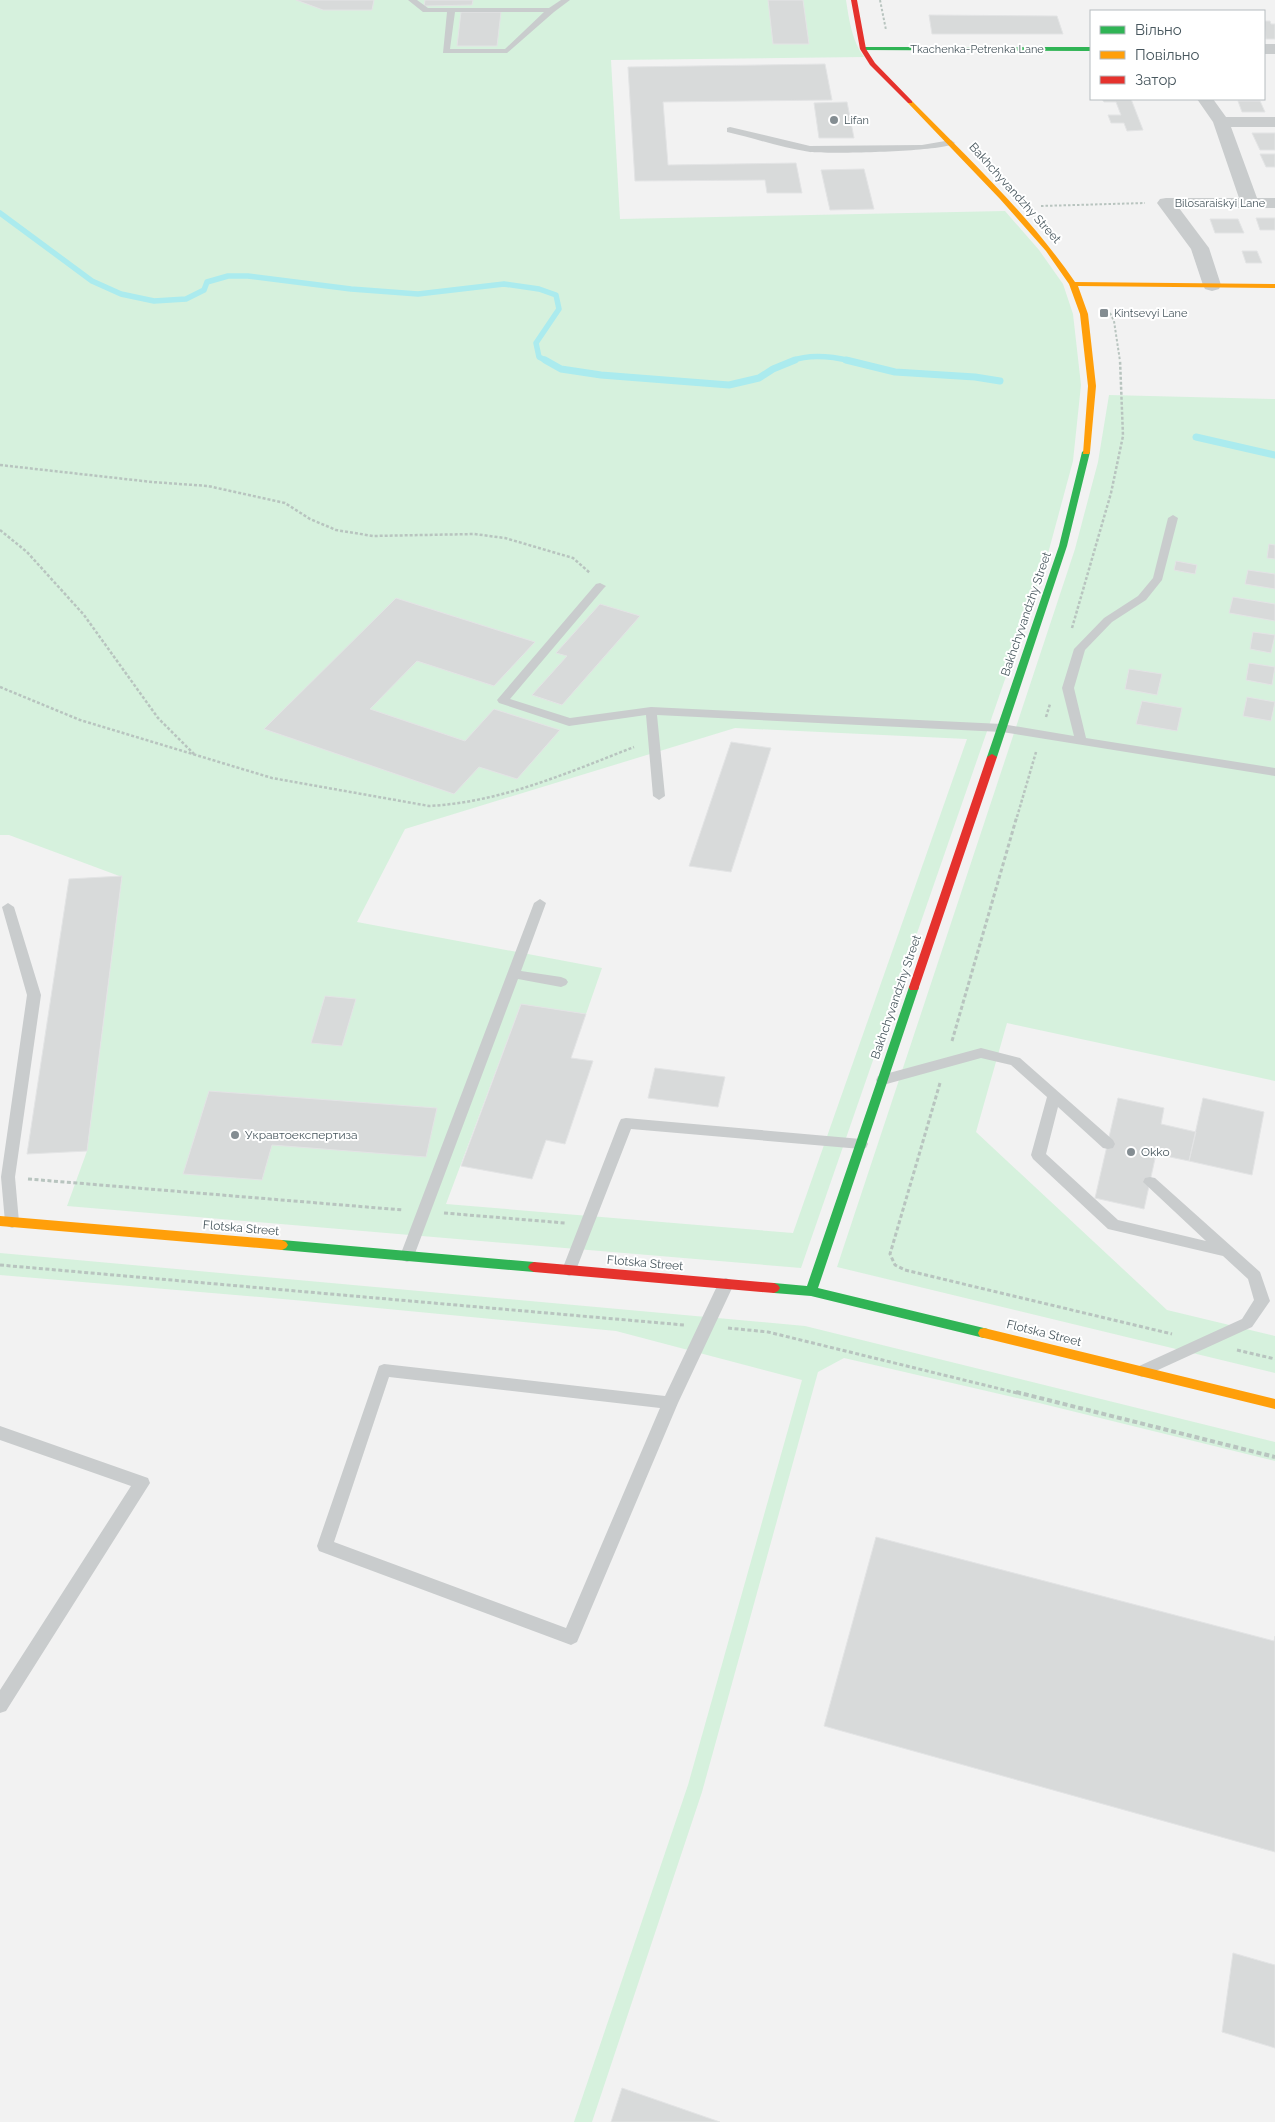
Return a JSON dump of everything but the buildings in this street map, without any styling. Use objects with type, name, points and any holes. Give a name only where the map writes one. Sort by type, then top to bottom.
[{"type":"street","name":"Bakhchyvandzhy Street","points":[[812,1291],[1063,546],[1085,462],[1092,386],[1084,314],[1074,284],[1042,241],[1003,197],[872,64],[863,50],[854,0]]},
{"type":"street","name":"Tkachenka-Petrenka Lane","points":[[863,50],[1090,49]]},
{"type":"street","points":[[1206,100],[1221,122],[1250,203]]},
{"type":"street","points":[[1221,122],[1275,122]]},
{"type":"street","points":[[1166,203],[1200,248],[1212,285]]},
{"type":"street","name":"Bilosaraiskyi Lane","points":[[1166,203],[1275,203]]},
{"type":"street","points":[[1074,284],[1275,286]]},
{"type":"street","name":"Flotska Street","points":[[6,1222],[812,1291],[1275,1404]]},
{"type":"lane","points":[[412,0],[426,10],[551,10]]},
{"type":"lane","points":[[493,10],[494,0]]},
{"type":"lane","points":[[451,10],[446,51],[508,51],[551,10],[566,0]]},
{"type":"lane","points":[[730,130],[810,149],[922,148],[951,143]]},
{"type":"lane","points":[[1081,741],[1068,688],[1080,648],[1108,620],[1142,598],[1158,578],[1174,518]]},
{"type":"lane","points":[[600,586],[503,700],[569,722],[651,711],[1002,728],[1275,772]]},
{"type":"lane","points":[[651,711],[659,796]]},
{"type":"lane","points":[[407,1256],[540,903]]},
{"type":"lane","points":[[6,1222],[8,1177],[34,995],[8,906]]},
{"type":"lane","points":[[513,974],[561,982]]},
{"type":"lane","points":[[883,1080],[981,1053],[1015,1061],[1108,1144]]},
{"type":"lane","points":[[1054,1096],[1038,1155],[1113,1225],[1226,1251]]},
{"type":"lane","points":[[569,1270],[626,1123],[861,1144]]},
{"type":"lane","points":[[0,1161],[8,1177]]},
{"type":"lane","points":[[1141,1371],[1247,1323],[1262,1301],[1254,1276],[1150,1182]]},
{"type":"lane","points":[[670,1402],[384,1370],[325,1546],[570,1637],[670,1402],[726,1284]]},
{"type":"lane","points":[[0,1432],[142,1482],[0,1705]]},
{"type":"path","points":[[1040,206],[1166,203]]},
{"type":"path","points":[[0,465],[152,482],[208,486],[285,503],[310,519],[336,530],[373,536],[474,534],[506,538],[573,558],[587,569],[600,586]]},
{"type":"path","points":[[0,530],[27,552],[84,615],[158,718],[194,754]]},
{"type":"path","points":[[0,687],[37,705],[129,736],[291,783],[429,806],[450,806],[492,798],[654,739]]},
{"type":"path","points":[[1041,734],[890,1254],[895,1265],[905,1270],[1275,1359]]},
{"type":"path","points":[[8,1177],[586,1225]]},
{"type":"path","points":[[0,1265],[768,1332],[1275,1456]]},
{"type":"green space","points":[[0,0],[296,0],[323,10],[372,9],[374,0],[846,0],[854,37],[864,57],[611,60],[620,219],[1005,211],[1039,250],[1063,284],[1073,314],[1081,385],[1073,461],[1046,561],[801,1268],[67,1206],[87,1151],[122,877],[9,835],[0,835]],"holes":[[[735,728],[967,739],[793,1233],[446,1204],[521,1004],[586,1014],[602,968],[357,922],[405,829]]]},
{"type":"green space","points":[[1109,395],[1275,399],[1275,1081],[1007,1023],[976,1132],[1167,1310],[1275,1336],[1275,1373],[837,1267],[1075,549],[1098,462]]},
{"type":"green space","points":[[0,1253],[805,1326],[1275,1442],[1275,1461],[1039,1403],[844,1358],[818,1372],[702,1792],[592,2122],[574,2122],[688,1785],[802,1380],[616,1331],[294,1300],[0,1275]]},
{"type":"waterway","points":[[0,213],[92,281],[121,294],[154,301],[186,299],[204,290],[207,282],[228,276],[248,276],[351,289],[418,294],[504,284],[539,289],[556,295],[559,309],[536,343],[539,357],[545,360]]},
{"type":"waterway","points":[[794,360],[806,357],[829,357],[847,360]]},
{"type":"waterway","points":[[545,360],[561,369],[601,375],[729,385],[759,378],[773,369],[794,360]]},
{"type":"waterway","points":[[847,360],[895,372],[975,377],[1000,381]]},
{"type":"waterway","points":[[1196,437],[1275,455]]},
{"type":"traffic: fast","points":[[863,49],[1090,49]]},
{"type":"traffic: fast","points":[[992,757],[1063,546],[1086,452]]},
{"type":"traffic: fast","points":[[811,1291],[914,987]]},
{"type":"traffic: fast","points":[[282,1245],[534,1267]]},
{"type":"traffic: fast","points":[[774,1288],[811,1291],[984,1333]]},
{"type":"traffic: slow","points":[[910,102],[1003,197],[1049,249],[1073,284],[1084,314],[1092,386],[1086,452]]},
{"type":"traffic: slow","points":[[1073,284],[1275,286]]},
{"type":"traffic: slow","points":[[0,1221],[282,1245]]},
{"type":"traffic: slow","points":[[984,1333],[1275,1404]]},
{"type":"traffic: jam","points":[[854,0],[863,49],[872,64],[910,102]]},
{"type":"traffic: jam","points":[[914,987],[992,757]]},
{"type":"traffic: jam","points":[[534,1267],[774,1288]]},
{"type":"place","name":"Lifan","points":[[834,120]]},
{"type":"place","name":"Kintsevyi Lane","points":[[1104,313]]},
{"type":"place","name":"Укравтоекспертиза","points":[[235,1135]]},
{"type":"place","name":"Okko","points":[[1131,1152]]}]
